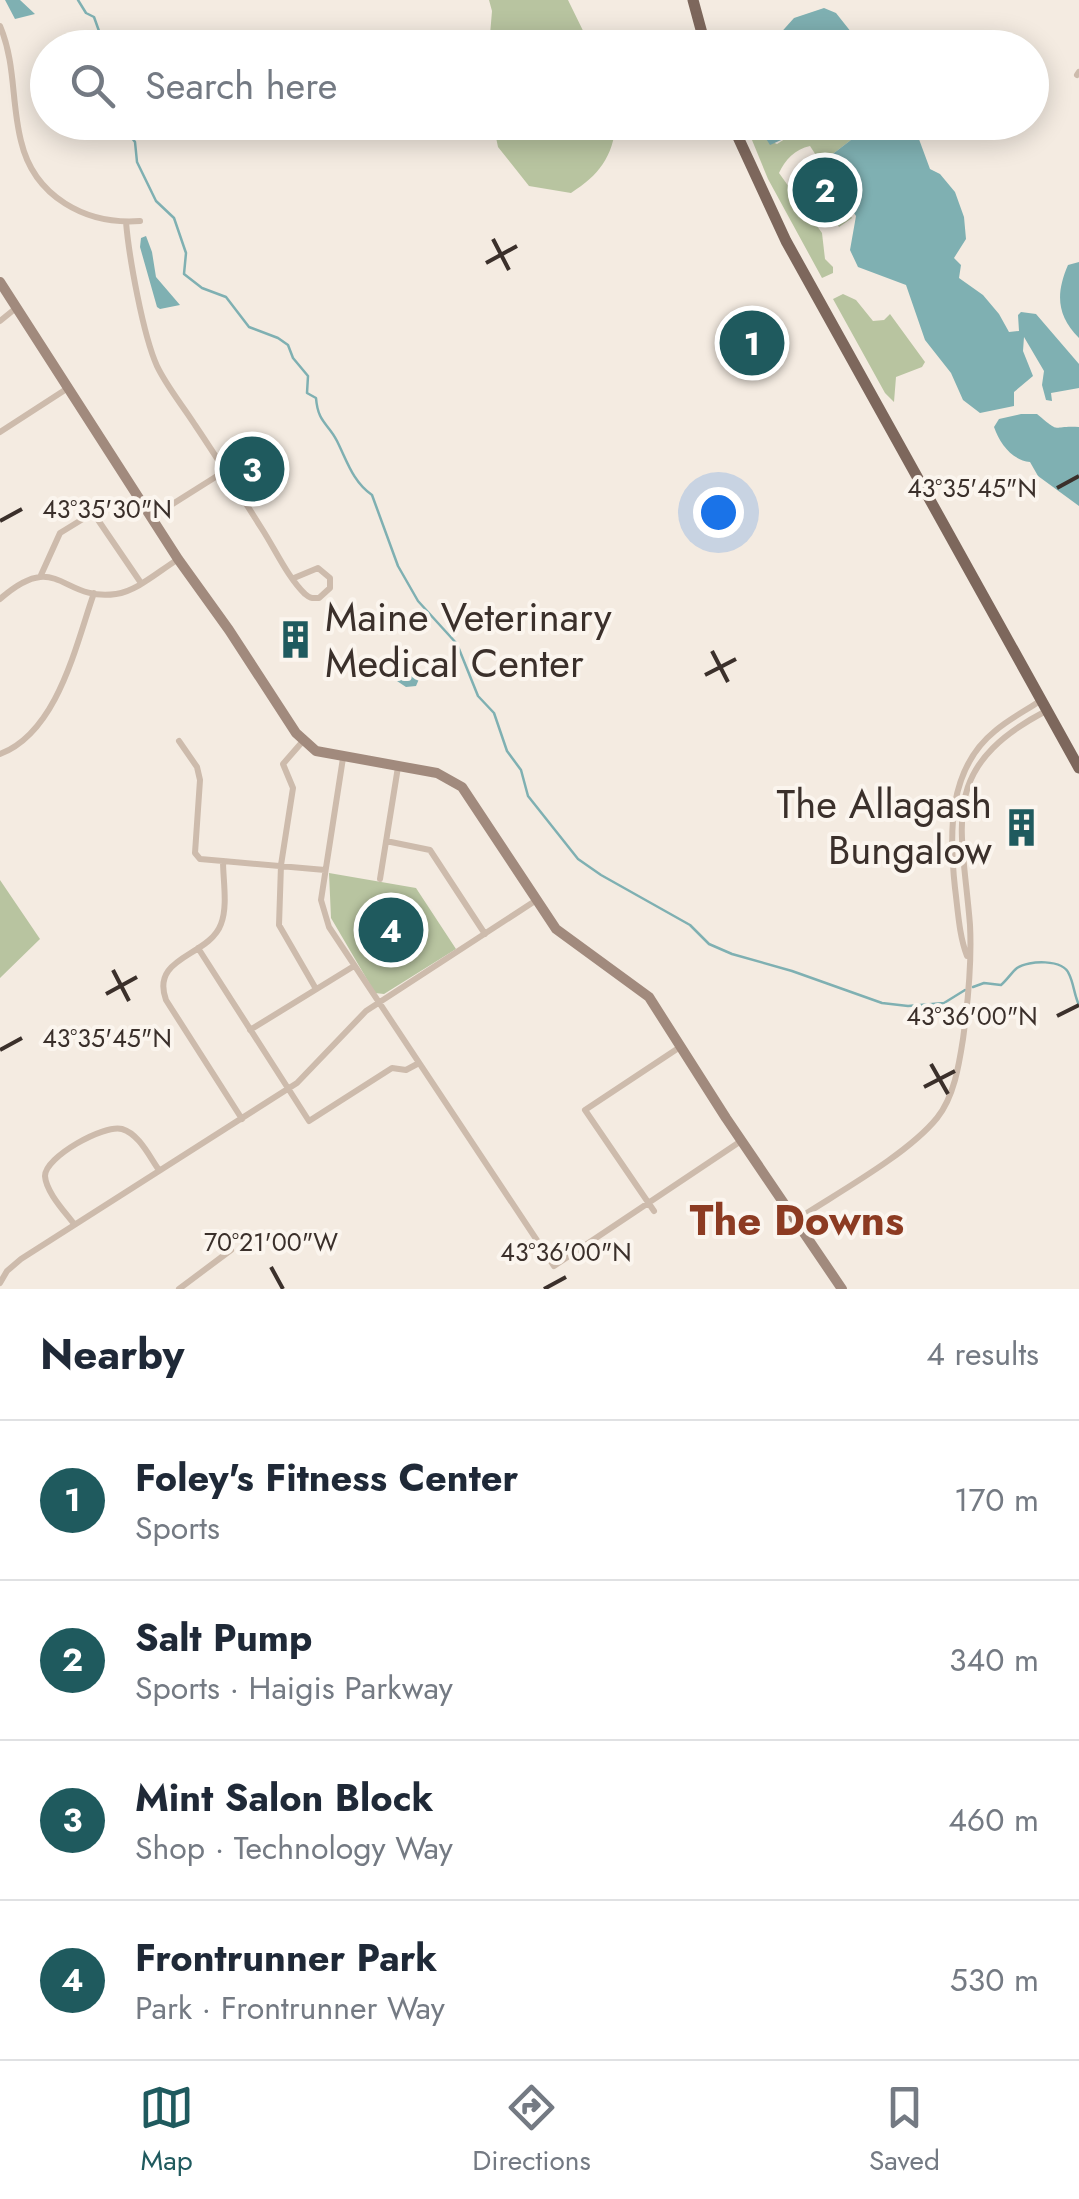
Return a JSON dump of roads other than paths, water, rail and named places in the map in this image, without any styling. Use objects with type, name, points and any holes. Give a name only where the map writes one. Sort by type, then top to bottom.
[{"type":"main road","points":[[693,0],[701,30]]},
{"type":"main road","points":[[739,140],[786,242],[1079,768]]},
{"type":"street","points":[[0,26],[12,58],[20,138],[32,170],[50,192],[70,207],[99,220],[140,221]]},
{"type":"street","points":[[126,222],[156,362],[294,578],[310,597],[320,598],[330,588],[330,578],[318,568],[294,578]]},
{"type":"street","points":[[0,282],[178,559],[303,740],[316,751],[442,775],[462,787],[536,901],[566,937],[642,990],[842,1289]]},
{"type":"street","points":[[0,291],[13,304]]},
{"type":"street","points":[[0,322],[13,304]]},
{"type":"street","points":[[0,432],[68,388]]},
{"type":"street","points":[[152,517],[225,471]]},
{"type":"street","points":[[40,575],[60,533],[91,514],[140,583]]},
{"type":"street","points":[[0,599],[26,578],[40,575],[94,593],[116,594],[178,559]]},
{"type":"street","points":[[0,754],[23,738],[56,698],[94,593]]},
{"type":"street","points":[[796,1220],[908,1144],[939,1116],[960,1064],[970,966],[970,926],[960,835],[966,792],[978,769],[1004,737],[1043,706]]},
{"type":"street","points":[[303,740],[283,764],[293,788],[278,925],[316,989]]},
{"type":"street","points":[[180,741],[199,772],[195,854],[203,860],[325,870]]},
{"type":"street","points":[[343,758],[321,900],[324,914],[354,966],[554,1266],[741,1140]]},
{"type":"street","points":[[380,879],[398,767]]},
{"type":"street","points":[[386,841],[430,850],[485,934]]},
{"type":"street","points":[[223,861],[222,921],[216,934],[168,970],[164,995],[242,1119]]},
{"type":"street","points":[[0,1283],[15,1264],[288,1089],[321,1062],[354,1022],[378,1002],[536,901]]},
{"type":"street","points":[[198,948],[309,1121],[392,1068],[406,1070],[419,1063]]},
{"type":"street","points":[[250,1030],[354,966]]},
{"type":"street","points":[[654,1210],[585,1110],[681,1046]]},
{"type":"street","points":[[74,1225],[46,1182],[46,1171],[56,1158],[100,1130],[119,1128],[136,1138],[159,1170]]},
{"type":"street","points":[[179,1289],[231,1250]]},
{"type":"water","points":[[5,0],[20,0],[35,14],[15,19]]},
{"type":"water","points":[[824,8],[836,13],[850,30],[783,30],[794,18]]},
{"type":"water","points":[[851,140],[919,140],[930,169],[940,174],[955,192],[964,217],[966,239],[954,258],[961,265],[959,278],[983,295],[1009,332],[1019,331],[1021,312],[1036,314],[1079,364],[1079,388],[1051,393],[1052,401],[1046,400],[1044,371],[1024,337],[1023,351],[1033,376],[1014,392],[1014,406],[980,413],[963,400],[951,373],[925,340],[906,285],[858,267],[850,250],[856,216],[821,163]]},
{"type":"water","points":[[146,236],[156,277],[180,305],[157,307],[140,247],[141,238]]},
{"type":"water","points":[[1079,262],[1079,338],[1062,312],[1060,294],[1068,265]]},
{"type":"water","points":[[1037,414],[1056,428],[1079,427],[1079,506],[1038,476],[1030,462],[1012,455],[1000,439],[994,427],[999,419]]},
{"type":"water","points":[[405,662],[412,665],[419,679],[416,686],[406,687],[397,681]]},
{"type":"waterway","points":[[78,0],[86,13],[94,17],[99,30]]},
{"type":"waterway","points":[[134,140],[137,162],[156,201],[174,218],[186,253],[184,274],[202,288],[226,297],[249,327],[288,345],[308,376],[307,393],[316,398],[321,418],[351,471],[372,495],[398,566],[418,601],[457,644],[478,696],[494,713],[507,751],[521,770],[528,796],[578,859],[690,925],[709,944],[732,954],[882,1003],[944,1003],[965,990]]},
{"type":"waterway","points":[[973,987],[984,983],[1001,985],[1022,965],[1053,963],[1066,969],[1079,1005]]},
{"type":"place","name":"Salt Pump","points":[[825,190]]},
{"type":"place","name":"Foley's Fitness Center","points":[[752,343]]},
{"type":"place","name":"Mint Salon Block","points":[[252,469]]},
{"type":"place","name":"Maine Veterinary Medical Center","points":[[295,640]]},
{"type":"place","name":"The Allagash Bungalow","points":[[1022,827]]},
{"type":"place","name":"Frontrunner Park","points":[[391,930]]},
{"type":"district","name":"The Downs","points":[[797,1220]]}]
